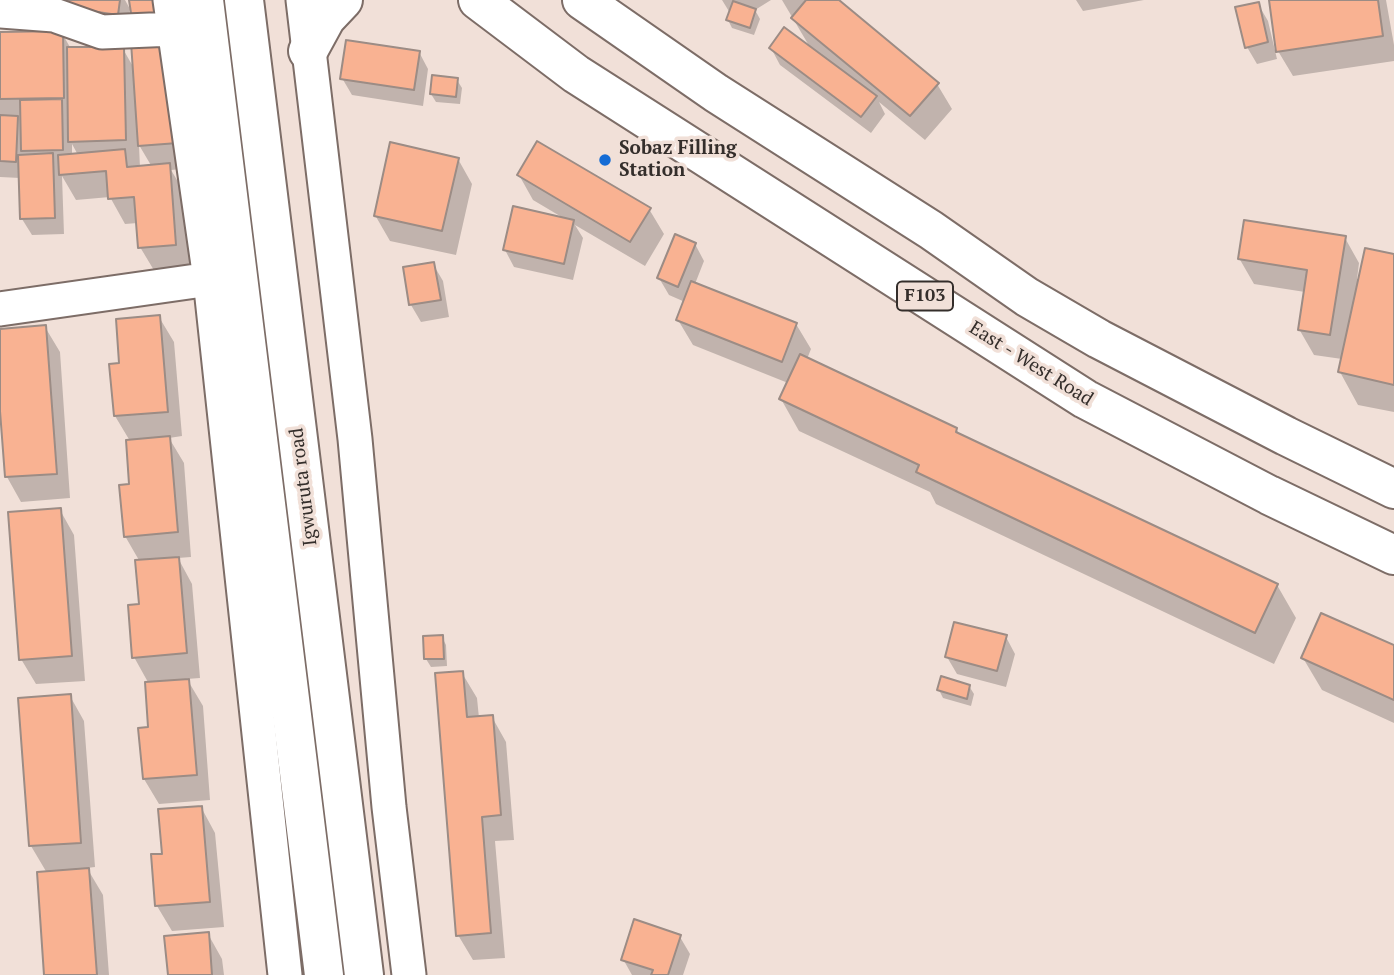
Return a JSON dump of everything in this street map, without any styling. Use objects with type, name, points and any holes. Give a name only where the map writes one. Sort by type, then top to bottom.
[{"type":"main road","name":"Igwuruta road","points":[[204,0],[324,975]]},
{"type":"main road","name":"Igwuruta road","points":[[244,0],[364,975]]},
{"type":"main road","points":[[308,51],[326,18],[343,0]]},
{"type":"main road","name":"East - West Road","points":[[478,0],[576,74],[1085,399],[1269,495],[1394,555]]},
{"type":"main road","points":[[582,0],[716,93],[931,230],[1027,297],[1099,339],[1394,489]]},
{"type":"main road","points":[[1004,346],[1027,297]]},
{"type":"street","points":[[303,0],[355,439],[388,794],[409,975]]},
{"type":"street","points":[[0,11],[54,15],[102,32],[172,14],[210,279],[285,975]]},
{"type":"street","points":[[0,309],[210,279]]},
{"type":"building","points":[[37,0],[120,0],[118,15],[37,3]]},
{"type":"building","points":[[129,0],[163,0],[165,18],[133,26]]},
{"type":"building","points":[[806,0],[839,0],[939,83],[910,116],[791,18]]},
{"type":"building","points":[[1269,0],[1378,0],[1383,36],[1276,52]]},
{"type":"building","points":[[733,1],[756,9],[750,28],[726,20]]},
{"type":"building","points":[[1259,2],[1268,42],[1245,48],[1235,7]]},
{"type":"building","points":[[784,27],[877,96],[861,117],[769,48]]},
{"type":"building","points":[[63,31],[64,98],[0,99],[0,32]]},
{"type":"building","points":[[172,39],[178,143],[138,146],[131,42]]},
{"type":"building","points":[[346,40],[420,51],[414,90],[340,79]]},
{"type":"building","points":[[67,47],[124,47],[126,140],[68,142]]},
{"type":"building","points":[[432,75],[458,78],[456,97],[430,94]]},
{"type":"building","points":[[62,99],[63,150],[21,151],[20,100]]},
{"type":"building","points":[[0,115],[18,116],[16,162],[0,161]]},
{"type":"building","points":[[537,141],[651,208],[630,242],[517,175]]},
{"type":"building","points":[[390,142],[459,158],[442,231],[374,216]]},
{"type":"building","points":[[125,149],[127,167],[170,163],[176,245],[138,248],[134,197],[108,199],[106,171],[59,175],[58,155]]},
{"type":"building","points":[[53,153],[55,218],[20,219],[18,155]]},
{"type":"building","points":[[513,206],[574,220],[564,264],[503,250]]},
{"type":"building","points":[[1244,220],[1346,236],[1330,335],[1298,330],[1307,270],[1238,259]]},
{"type":"building","points":[[675,234],[696,243],[678,287],[657,278]]},
{"type":"building","points":[[1365,248],[1394,254],[1394,385],[1338,372]]},
{"type":"building","points":[[434,262],[441,300],[409,305],[403,267]]},
{"type":"building","points":[[691,281],[797,323],[782,362],[676,320]]},
{"type":"building","points":[[160,315],[168,412],[114,416],[109,364],[119,363],[116,319]]},
{"type":"building","points":[[46,325],[57,474],[5,477],[0,411],[0,329]]},
{"type":"building","points":[[800,354],[957,428],[956,432],[1278,584],[1255,633],[916,472],[919,465],[779,399]]},
{"type":"building","points":[[170,436],[178,532],[124,537],[119,485],[129,484],[126,440]]},
{"type":"building","points":[[61,508],[72,656],[19,660],[8,512]]},
{"type":"building","points":[[179,557],[187,653],[132,658],[128,605],[139,604],[135,560]]},
{"type":"building","points":[[1321,613],[1394,645],[1394,700],[1301,658]]},
{"type":"building","points":[[954,622],[1007,635],[997,671],[945,657]]},
{"type":"building","points":[[443,635],[444,659],[424,659],[423,636]]},
{"type":"building","points":[[463,671],[467,717],[493,715],[501,815],[482,817],[491,933],[456,936],[435,673]]},
{"type":"building","points":[[941,676],[970,685],[967,699],[937,690]]},
{"type":"building","points":[[189,679],[197,775],[143,779],[138,728],[148,727],[145,682]]},
{"type":"building","points":[[71,694],[81,843],[29,846],[18,698]]},
{"type":"building","points":[[202,806],[210,902],[155,906],[151,854],[162,854],[158,809]]},
{"type":"building","points":[[89,868],[97,975],[44,975],[37,872]]},
{"type":"building","points":[[634,919],[681,935],[668,975],[651,975],[653,970],[621,960]]},
{"type":"building","points":[[209,932],[212,975],[168,975],[164,936]]},
{"type":"place","name":"Sobaz Filling Station","points":[[605,160]]}]
